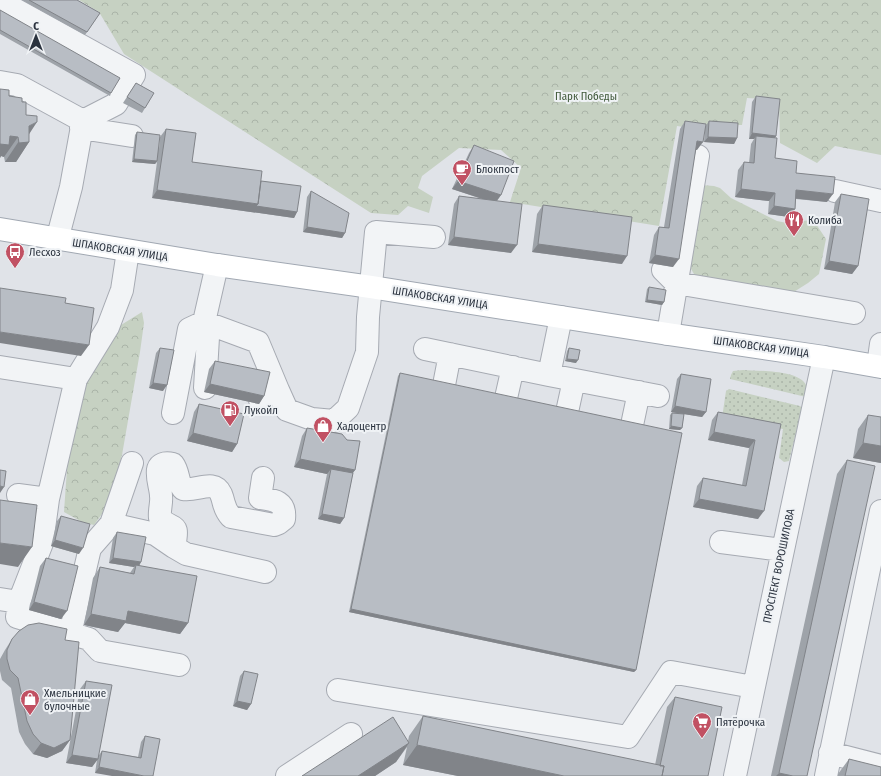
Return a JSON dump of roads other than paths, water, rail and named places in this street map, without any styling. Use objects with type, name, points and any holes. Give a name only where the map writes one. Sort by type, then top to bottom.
[{"type":"main road","name":"ШПАКОВСКАЯ УЛИЦА","points":[[0,229],[58,240],[217,265],[371,287],[879,366]]},
{"type":"street","points":[[0,1],[134,75],[116,104],[82,124],[71,186],[58,240]]},
{"type":"street","points":[[0,82],[17,85],[82,124],[132,136]]},
{"type":"street","points":[[668,334],[670,277],[698,156]]},
{"type":"street","points":[[835,191],[881,201]]},
{"type":"street","points":[[173,413],[189,329],[204,322],[258,342],[269,395],[288,410],[312,419],[334,420],[348,408],[367,352],[376,232],[434,237]]},
{"type":"street","points":[[128,251],[122,290],[108,327],[76,379],[48,499],[42,543],[9,601],[17,617],[89,639],[100,651],[179,665]]},
{"type":"street","points":[[205,388],[208,337],[204,322],[217,265]]},
{"type":"street","points":[[670,277],[854,313]]},
{"type":"street","points":[[549,375],[561,317]]},
{"type":"street","points":[[879,366],[881,344]]},
{"type":"street","points":[[425,349],[648,394],[632,425]]},
{"type":"street","points":[[444,385],[450,354]]},
{"type":"street","name":"ПРОСПЕКТ ВОРОШИЛОВА","points":[[735,776],[824,357]]},
{"type":"street","points":[[0,367],[76,379]]},
{"type":"street","points":[[506,398],[513,367]]},
{"type":"street","points":[[567,412],[574,380]]},
{"type":"street","points":[[70,634],[90,548],[111,524],[132,463]]},
{"type":"street","points":[[174,547],[177,534],[175,528],[170,524],[163,522],[160,518],[161,491],[157,479],[157,471],[161,466],[168,463],[173,464],[177,469],[179,484],[183,489],[195,490],[211,486],[216,488],[221,493],[225,510],[230,517],[274,526],[279,524],[284,519],[285,512],[281,504],[272,500],[260,498],[263,478]]},
{"type":"street","points":[[18,495],[48,499]]},
{"type":"street","points":[[826,776],[881,511]]},
{"type":"street","points":[[111,524],[155,534],[186,554],[265,572]]},
{"type":"street","points":[[721,542],[782,550]]},
{"type":"street","points":[[338,690],[628,737],[671,672],[753,687]]},
{"type":"street","points":[[288,776],[351,734]]},
{"type":"street","points":[[830,753],[881,766]]},
{"type":"place","name":"Блокпост","points":[[462,186]]},
{"type":"place","name":"Колиба","points":[[794,237]]},
{"type":"place","name":"Лесхоз","points":[[15,269]]},
{"type":"place","name":"Лукойл","points":[[230,427]]},
{"type":"place","name":"Хадоцентр","points":[[323,443]]},
{"type":"place","name":"Хмельницкие булочные","points":[[30,716]]},
{"type":"place","name":"Пятёрочка","points":[[702,739]]},
{"type":"park label","name":"Парк Победы","points":[[586,96]]}]
